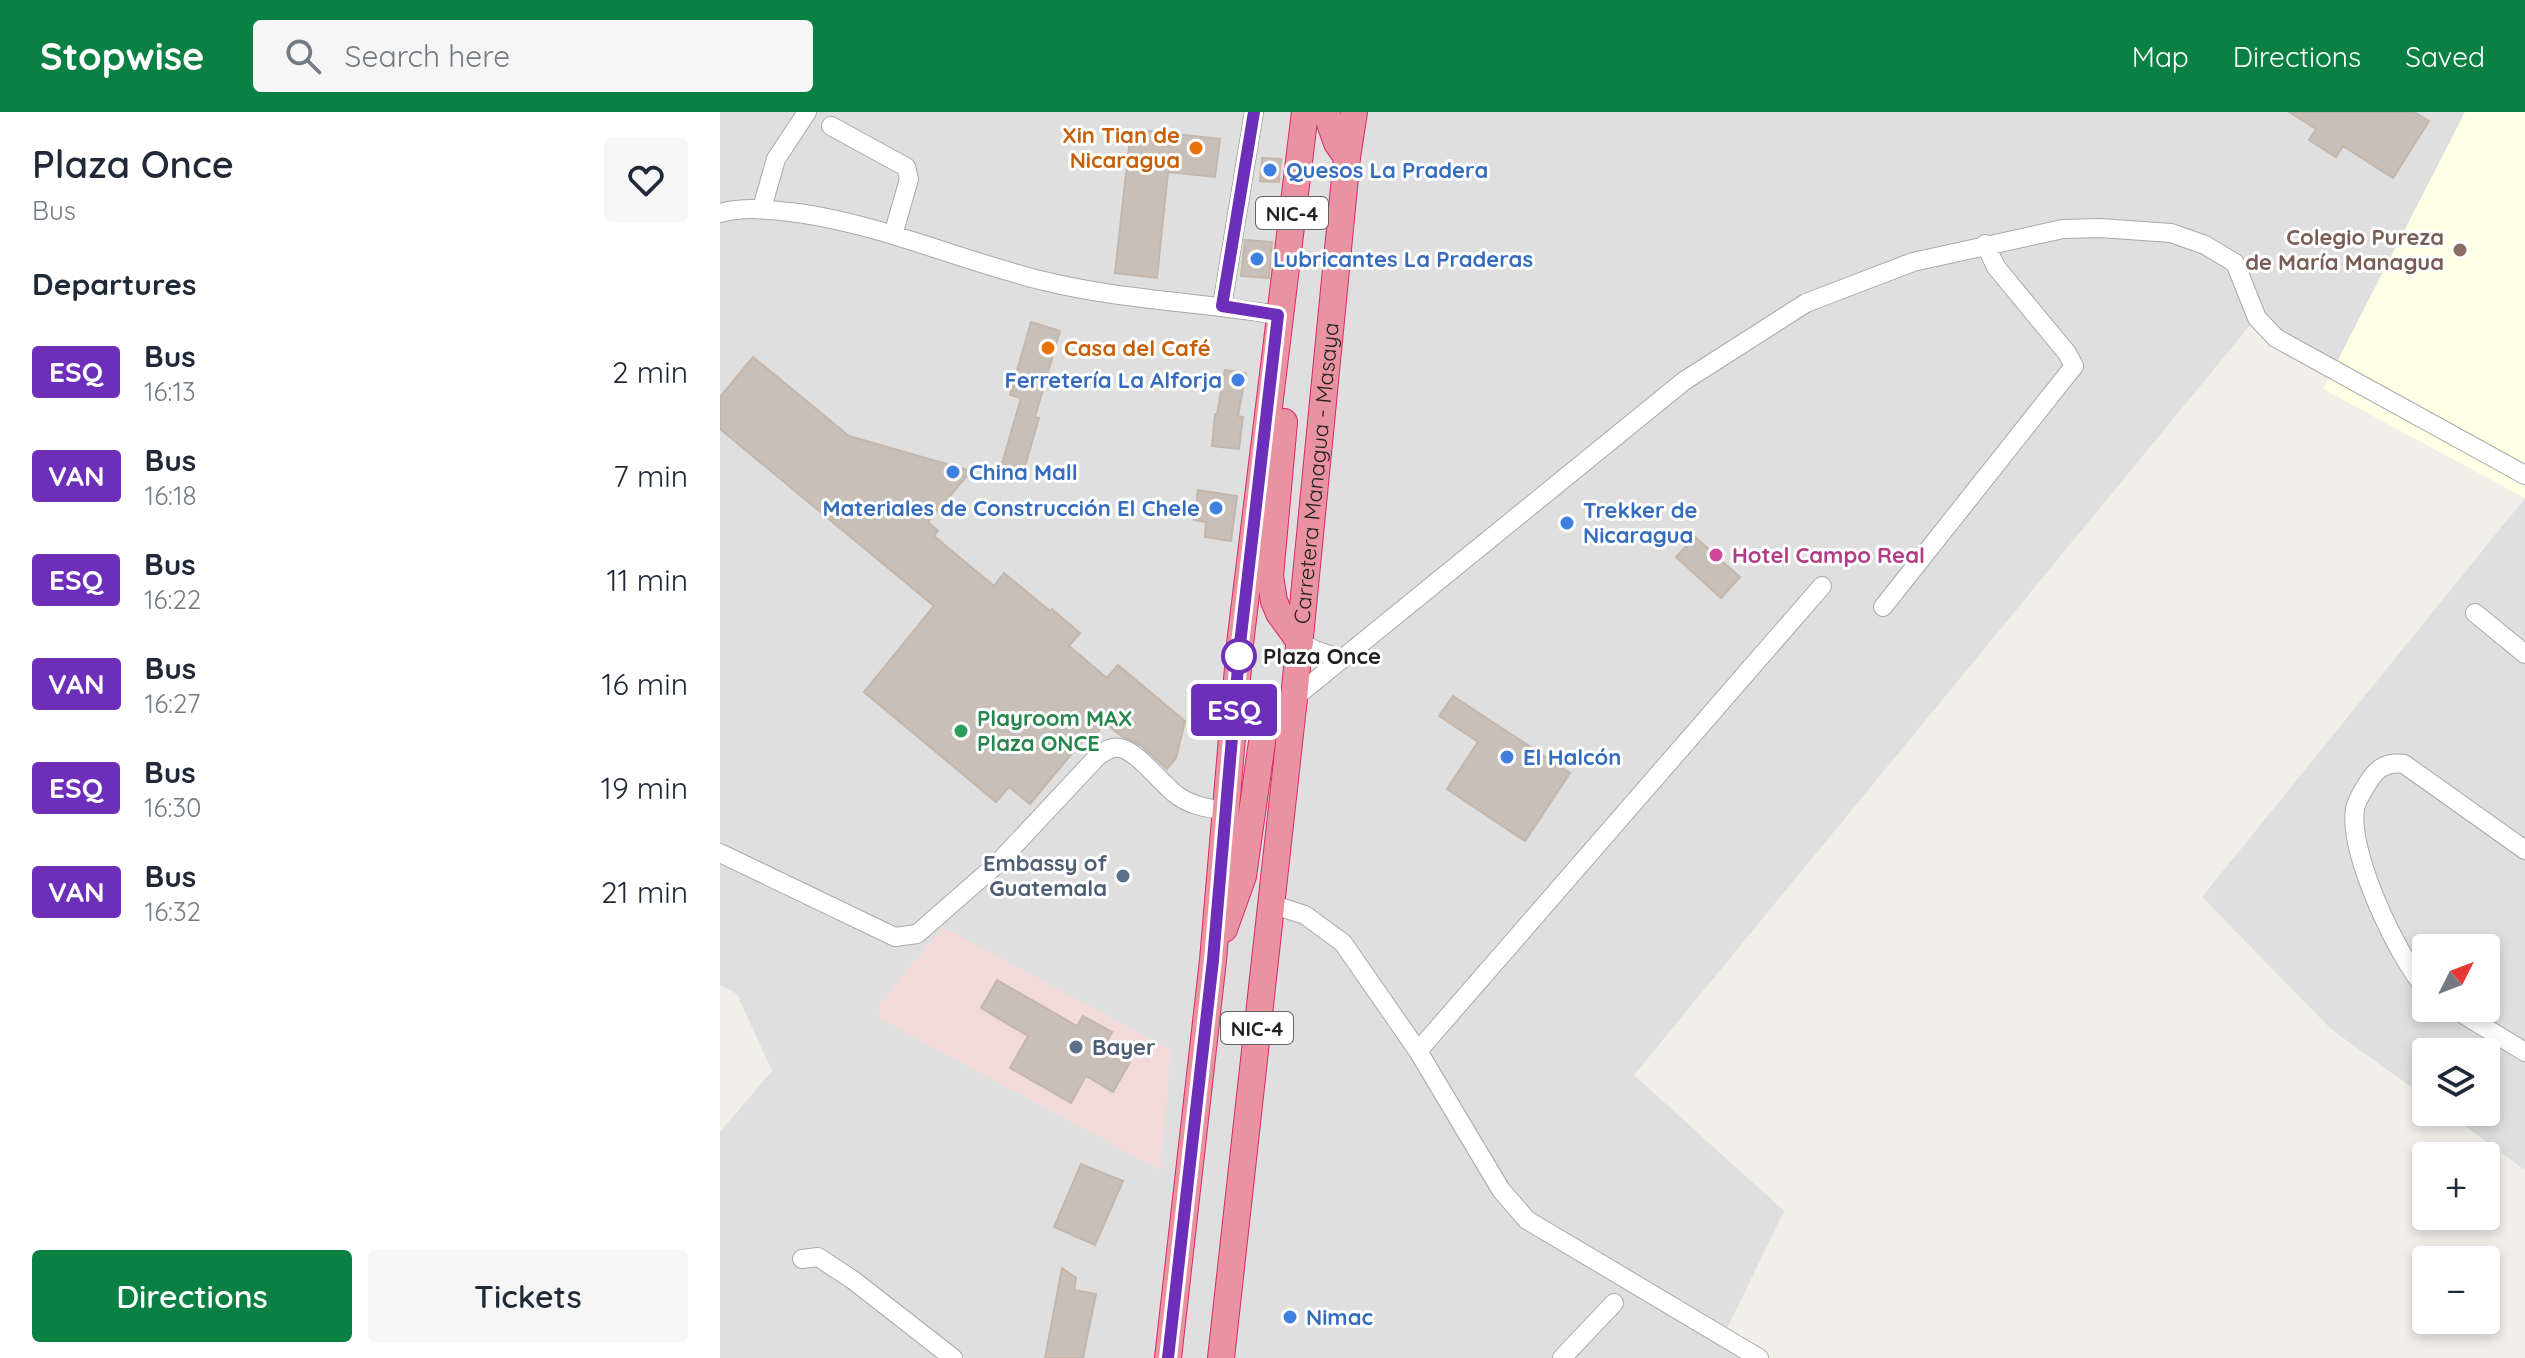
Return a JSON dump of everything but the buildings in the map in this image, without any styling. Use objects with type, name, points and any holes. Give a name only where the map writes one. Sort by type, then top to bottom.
[{"type":"highway","name":"NIC-4","points":[[1168,1358],[1213,960],[1240,644],[1305,112]]},
{"type":"highway","points":[[1326,112],[1337,143],[1347,157]]},
{"type":"highway","name":"Carretera Managua - Masaya","points":[[1221,1358],[1300,642],[1347,157],[1354,112]]},
{"type":"highway","points":[[1278,321],[1287,389],[1270,576],[1279,613],[1300,642]]},
{"type":"highway","points":[[1213,960],[1243,876],[1264,728],[1294,698]]},
{"type":"street","points":[[762,208],[776,159],[807,112]]},
{"type":"street","points":[[1222,306],[1254,112]]},
{"type":"street","points":[[831,126],[906,167],[909,179],[893,235]]},
{"type":"street","points":[[720,213],[762,208],[836,219],[1042,281],[1153,300],[1222,306],[1278,321]]},
{"type":"street","points":[[1294,698],[1684,381],[1806,303],[1913,262],[2063,229],[2171,233],[2205,245],[2235,263],[2257,318],[2276,338],[2525,475]]},
{"type":"street","points":[[1883,607],[2074,366],[2067,353],[1996,267],[1985,244]]},
{"type":"street","points":[[1418,1051],[1822,586]]},
{"type":"street","points":[[2475,613],[2522,644]]},
{"type":"street","points":[[1300,642],[1342,659]]},
{"type":"street","points":[[720,853],[895,937],[917,934],[997,864],[1098,756],[1109,749],[1119,747],[1131,753],[1177,795],[1196,806],[1225,811]]},
{"type":"street","points":[[2412,972],[2382,913],[2356,836],[2355,807],[2376,770],[2392,762],[2404,764],[2525,850]]},
{"type":"street","points":[[1271,904],[1305,915],[1343,943],[1418,1051],[1501,1190],[1527,1220],[1759,1358]]},
{"type":"street","points":[[2476,1022],[2525,1052]]},
{"type":"street","points":[[802,1259],[818,1257],[841,1272],[953,1358]]},
{"type":"street","points":[[1562,1358],[1614,1303]]},
{"type":"shaded area","points":[[720,112],[2465,112],[2335,371],[2256,318],[1634,1075],[1784,1211],[1723,1337],[1759,1358],[720,1358],[720,1132],[772,1071],[737,994],[720,985]]},
{"type":"shaded area","name":"Colegio Pureza de María Managua","points":[[2465,112],[2525,112],[2525,498],[2323,389]]},
{"type":"shaded area","points":[[2525,498],[2525,1170],[2500,1152],[2500,1142],[2487,1142],[2465,1126],[2500,1126],[2500,1038],[2412,1038],[2412,1088],[2331,1029],[2202,897]]},
{"type":"shaded area","points":[[943,927],[1171,1050],[1160,1170],[879,1018],[880,1004]]},
{"type":"bus line","name":"ESQ","points":[[1168,1358],[1213,960],[1240,644],[1278,315],[1222,306],[1254,112]]},
{"type":"place","name":"Xin Tian de Nicaragua","points":[[1196,148]]},
{"type":"place","name":"Quesos La Pradera","points":[[1270,170]]},
{"type":"place","name":"Colegio Pureza de María Managua","points":[[2460,250]]},
{"type":"place","name":"Lubricantes La Praderas","points":[[1257,259]]},
{"type":"place","name":"Casa del Café","points":[[1048,348]]},
{"type":"place","name":"Ferretería La Alforja","points":[[1238,380]]},
{"type":"place","name":"China Mall","points":[[953,472]]},
{"type":"place","name":"Materiales de Construcción El Chele","points":[[1216,508]]},
{"type":"place","name":"Trekker de Nicaragua","points":[[1567,523]]},
{"type":"place","name":"Hotel Campo Real","points":[[1716,555]]},
{"type":"place","name":"Plaza Once","points":[[1239,656]]},
{"type":"place","name":"Playroom MAX Plaza ONCE","points":[[961,731]]},
{"type":"place","name":"El Halcón","points":[[1507,757]]},
{"type":"place","name":"Embassy of Guatemala","points":[[1123,876]]},
{"type":"place","name":"Bayer","points":[[1076,1047]]},
{"type":"place","name":"Nimac","points":[[1290,1317]]}]
